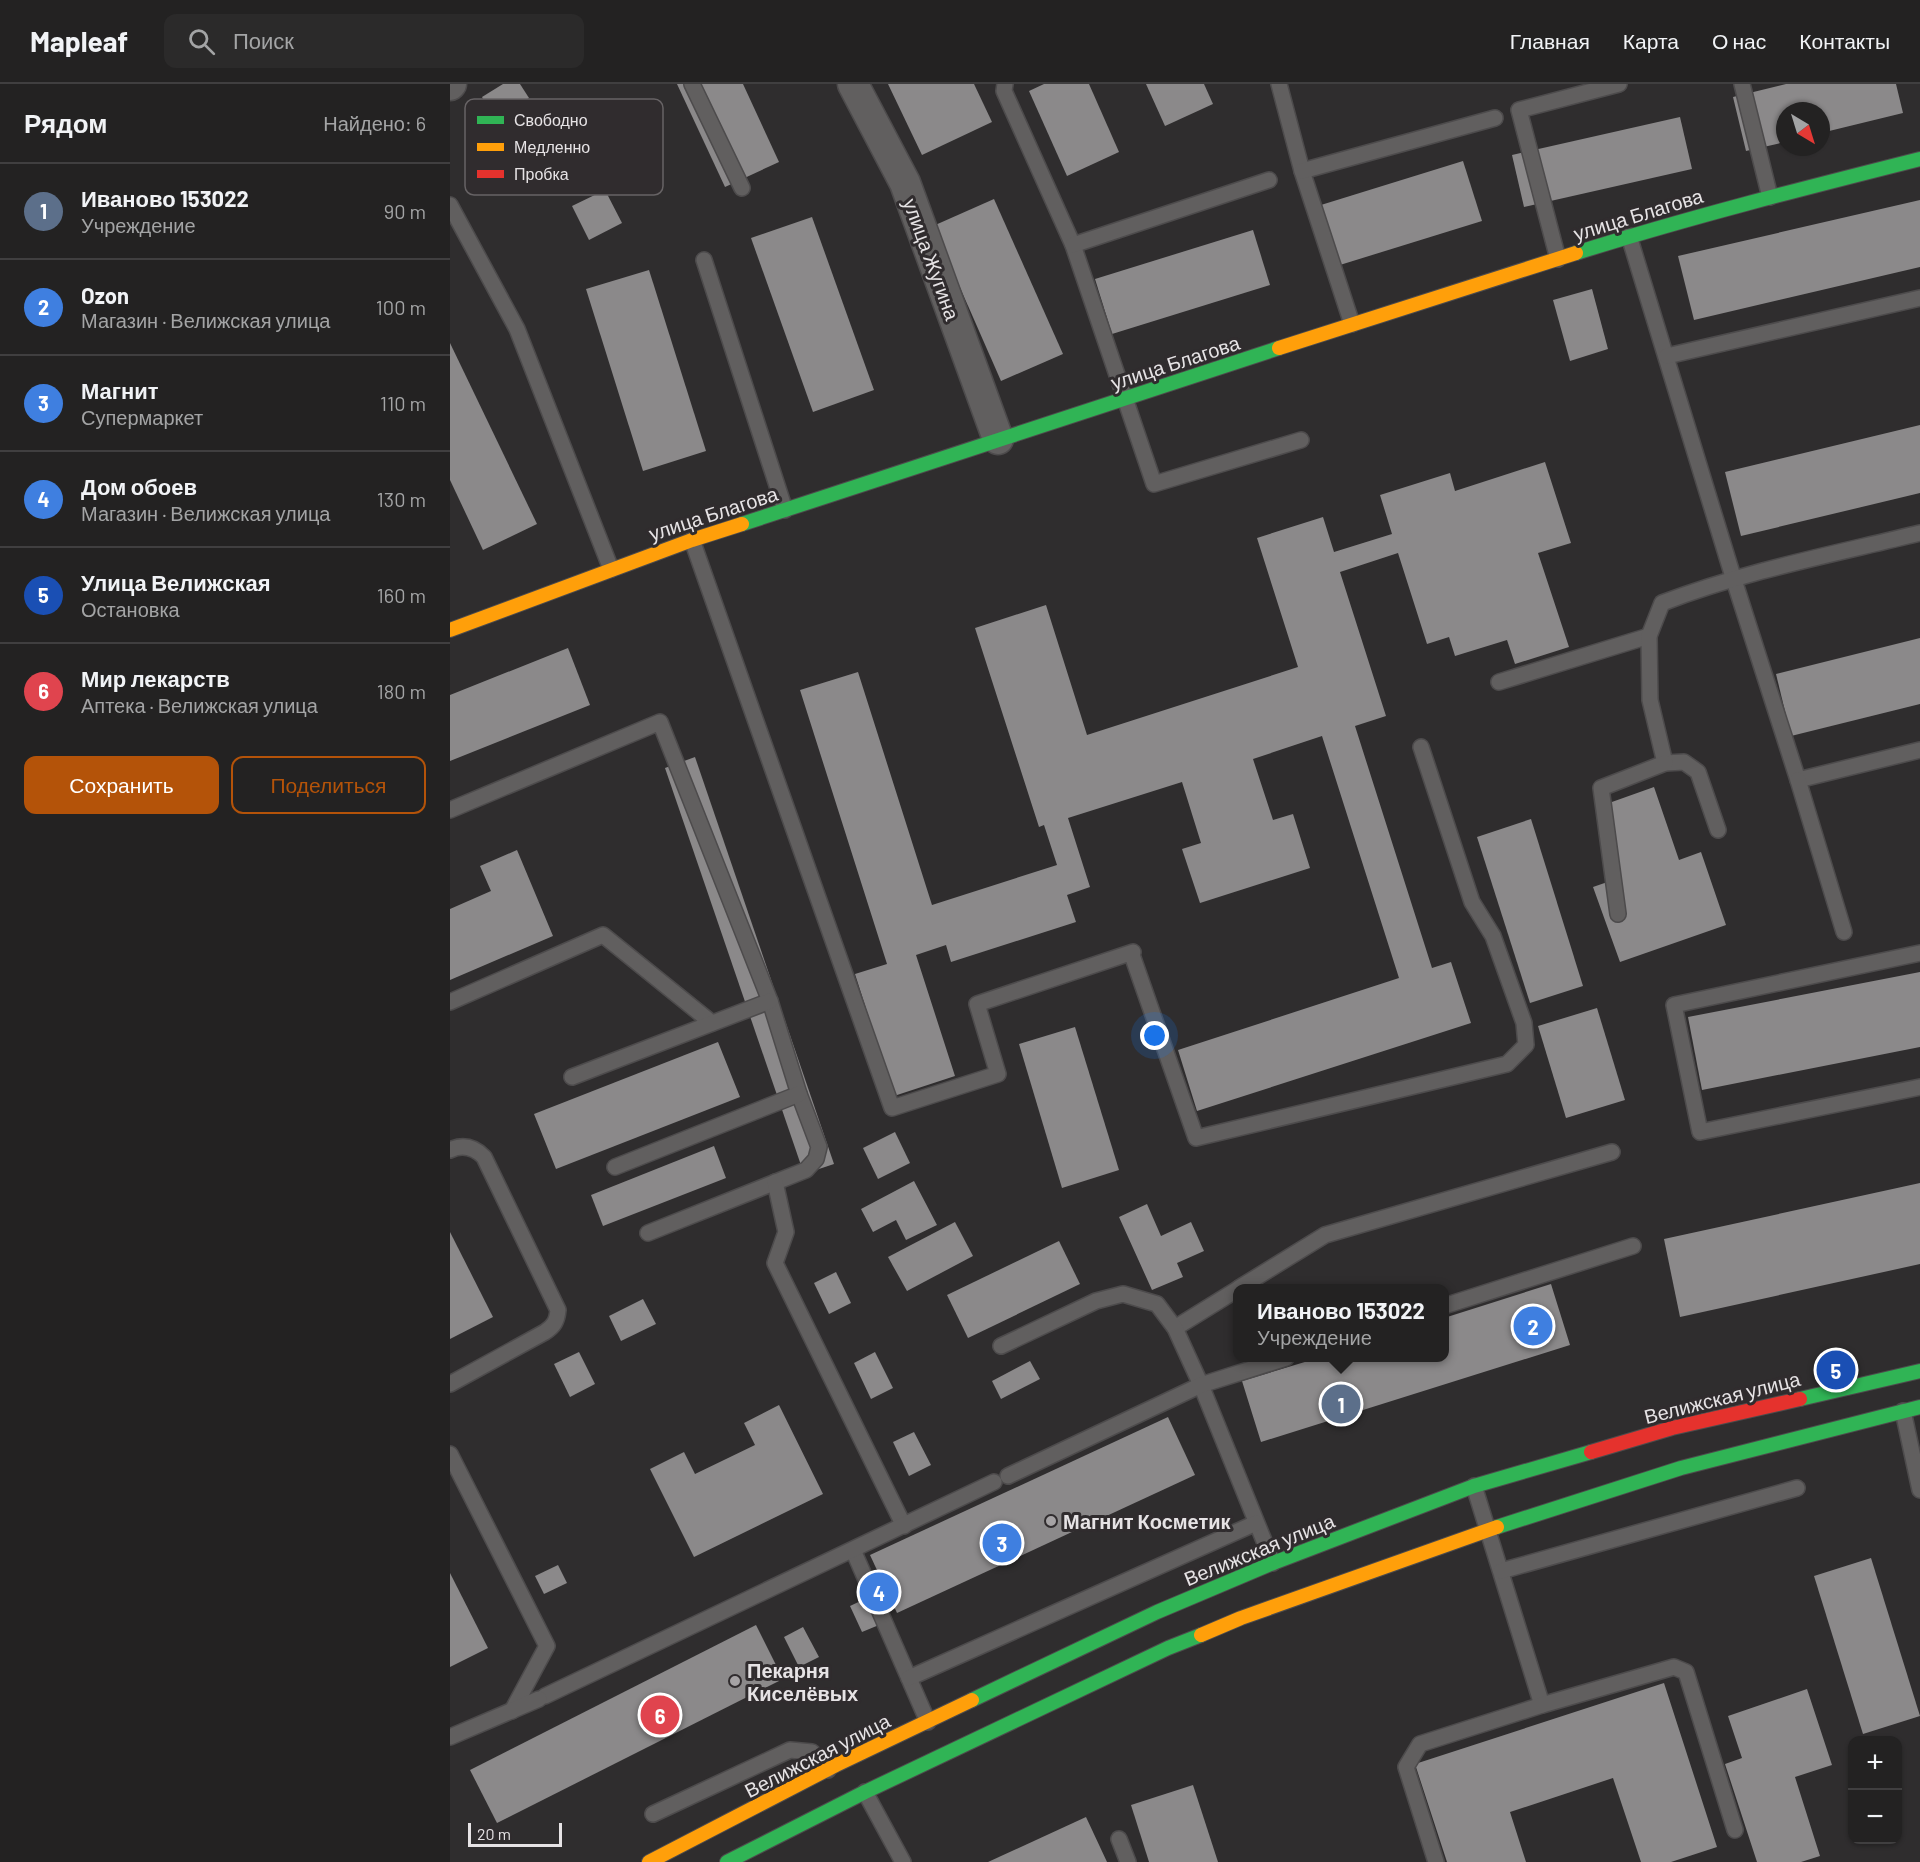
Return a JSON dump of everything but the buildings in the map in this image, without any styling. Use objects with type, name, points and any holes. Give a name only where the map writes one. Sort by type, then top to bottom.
[{"type":"main road","name":"улица Благова","points":[[450,630],[692,540],[1352,324],[1629,236],[1770,196],[1920,159]]},
{"type":"main road","name":"Велижская улица","points":[[649,1862],[828,1770],[1156,1612],[1273,1563],[1474,1486],[1672,1428],[1920,1371]]},
{"type":"main road","points":[[728,1862],[865,1792],[1168,1648],[1241,1618],[1487,1530],[1681,1468],[1920,1407]]},
{"type":"street","name":"улица Жугина","points":[[853,84],[905,183],[998,439]]},
{"type":"lane","points":[[692,84],[742,188]]},
{"type":"lane","points":[[1005,84],[1004,91],[1073,245],[1154,484],[1302,440]]},
{"type":"lane","points":[[1279,84],[1302,171],[1352,324]]},
{"type":"lane","points":[[1558,259],[1519,110],[1619,84]]},
{"type":"lane","points":[[1742,84],[1770,196]]},
{"type":"lane","points":[[1302,171],[1495,118]]},
{"type":"lane","points":[[1073,245],[1269,180]]},
{"type":"lane","points":[[450,205],[517,329],[611,569]]},
{"type":"lane","points":[[1629,236],[1844,932]]},
{"type":"lane","points":[[704,260],[785,510]]},
{"type":"lane","points":[[1667,356],[1920,298]]},
{"type":"lane","points":[[1665,763],[1650,700],[1649,636],[1662,603],[1734,580],[1920,533]]},
{"type":"lane","points":[[692,540],[892,1108],[998,1074],[977,1004],[1133,952],[1196,1138],[1507,1064],[1526,1045],[1524,1023],[1493,936],[1472,902],[1421,747]]},
{"type":"lane","points":[[1499,682],[1649,636]]},
{"type":"lane","points":[[450,810],[660,722],[770,1001],[799,1094],[819,1147],[816,1159],[806,1170],[648,1233]]},
{"type":"lane","points":[[1798,780],[1920,750]]},
{"type":"lane","points":[[1618,914],[1601,788],[1665,763],[1684,762],[1698,772],[1718,830]]},
{"type":"lane","points":[[450,1002],[603,935],[712,1023]]},
{"type":"lane","points":[[1920,953],[1674,1005],[1700,1132],[1920,1087]]},
{"type":"lane","points":[[572,1077],[770,1001]]},
{"type":"lane","points":[[615,1167],[799,1094]]},
{"type":"lane","points":[[450,1150],[462,1146],[484,1157],[558,1310],[553,1327],[450,1384]]},
{"type":"lane","points":[[1246,1284],[1325,1235],[1612,1152]]},
{"type":"lane","points":[[775,1182],[786,1232],[775,1263],[904,1526]]},
{"type":"lane","points":[[1449,1304],[1633,1246]]},
{"type":"lane","points":[[1175,1328],[1233,1292]]},
{"type":"lane","points":[[1001,1346],[1096,1301],[1124,1294],[1157,1304],[1175,1328],[1202,1385],[1273,1563]]},
{"type":"lane","points":[[450,1737],[542,1697],[1202,1385],[1274,1362]]},
{"type":"lane","points":[[1903,1411],[1920,1490]]},
{"type":"lane","points":[[450,1454],[547,1646],[512,1711]]},
{"type":"lane","points":[[1474,1486],[1542,1705]]},
{"type":"lane","points":[[1501,1571],[1797,1488]]},
{"type":"lane","points":[[909,1678],[1256,1523]]},
{"type":"lane","points":[[853,1550],[928,1722]]},
{"type":"lane","points":[[1436,1862],[1406,1767],[1420,1744],[1542,1705],[1674,1667],[1686,1672],[1735,1830]]},
{"type":"lane","points":[[653,1814],[790,1750],[812,1752],[828,1770]]},
{"type":"lane","points":[[865,1792],[903,1862]]},
{"type":"lane","points":[[1119,1839],[1128,1862]]},
{"type":"traffic: fast","points":[[1576,253],[1705,215],[1920,159]]},
{"type":"traffic: fast","points":[[742,524],[1279,348]]},
{"type":"traffic: fast","points":[[1800,1399],[1920,1371]]},
{"type":"traffic: fast","points":[[1497,1527],[1681,1468],[1920,1407]]},
{"type":"traffic: fast","points":[[972,1700],[1157,1612],[1273,1563],[1474,1486],[1591,1452]]},
{"type":"traffic: fast","points":[[727,1862],[865,1792],[1168,1648],[1201,1635]]},
{"type":"traffic: slow","points":[[1279,348],[1576,253]]},
{"type":"traffic: slow","points":[[450,630],[692,540],[742,524]]},
{"type":"traffic: slow","points":[[1201,1635],[1241,1618],[1497,1527]]},
{"type":"traffic: slow","points":[[649,1862],[836,1765],[972,1700]]},
{"type":"traffic: jam","points":[[1591,1452],[1672,1428],[1800,1399]]},
{"type":"place","name":"Ozon","points":[[1533,1326]]},
{"type":"place","name":"Улица Велижская","points":[[1836,1370]]},
{"type":"place","name":"Иваново 153022","points":[[1341,1404]]},
{"type":"place","name":"Магнит Косметик","points":[[1051,1521]]},
{"type":"place","name":"Магнит","points":[[1002,1543]]},
{"type":"place","name":"Дом обоев","points":[[879,1592]]},
{"type":"place","name":"Пекарня Киселёвых","points":[[735,1681]]},
{"type":"place","name":"Мир лекарств","points":[[660,1715]]}]
